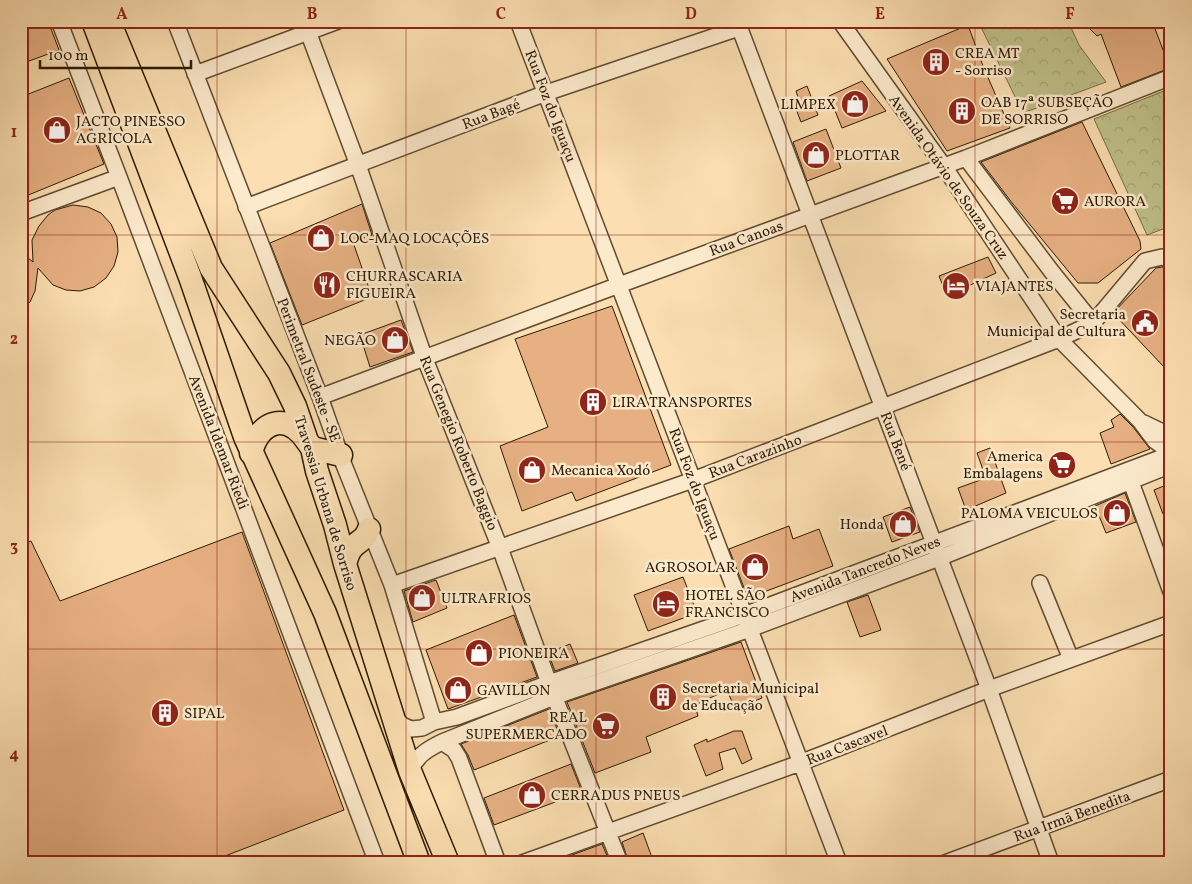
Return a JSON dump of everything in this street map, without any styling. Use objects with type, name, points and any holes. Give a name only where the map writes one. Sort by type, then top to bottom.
[{"type":"highway","points":[[93,21],[190,277],[251,453],[325,613],[419,863]]},
{"type":"highway","name":"Travessia Urbana de Sorriso","points":[[109,21],[211,268],[279,373],[296,406],[335,525],[345,564],[410,770],[448,863]]},
{"type":"highway","points":[[251,453],[254,441],[262,430],[274,424],[287,424],[299,430],[309,444],[342,455]]},
{"type":"highway","points":[[345,564],[350,550],[366,537],[369,529]]},
{"type":"street","name":"Avenida Idemar Riedi","points":[[59,21],[120,177],[377,863]]},
{"type":"street","name":"Perimetral Sudeste - SE","points":[[175,21],[392,585],[434,722]]},
{"type":"street","points":[[195,74],[307,27],[338,21]]},
{"type":"street","name":"Rua Foz do Iguaçu","points":[[518,21],[839,863]]},
{"type":"street","name":"Avenida Otávio de Souza Cruz","points":[[840,21],[943,165],[1059,339],[1140,421],[1155,441],[1171,449]]},
{"type":"street","name":"Rua Bagé","points":[[246,207],[546,93],[738,25]]},
{"type":"street","name":"Rua Bené","points":[[738,25],[989,689],[1051,863]]},
{"type":"street","name":"Rua Genegio Roberto Baggio","points":[[307,27],[358,165],[425,359],[500,548],[551,690],[620,863]]},
{"type":"street","name":"Rua Canoas","points":[[320,397],[966,158],[1171,77]]},
{"type":"street","points":[[966,158],[1093,323],[1145,261],[1162,257],[1171,260]]},
{"type":"street","points":[[21,212],[120,177]]},
{"type":"street","name":"Rua Carazinho","points":[[392,585],[693,480],[1059,339],[1093,323]]},
{"type":"street","name":"Avenida Otávio de Souza Cruz","points":[[1140,421],[1171,436]]},
{"type":"street","name":"Avenida Tancredo Neves","points":[[747,622],[934,542],[1171,454]]},
{"type":"street","name":"Avenida Tancredo Neves","points":[[392,714],[402,725],[411,729],[422,728],[434,722],[551,690],[939,558],[1171,465]]},
{"type":"street","points":[[1131,482],[1171,592]]},
{"type":"street","points":[[1040,584],[1071,658]]},
{"type":"street","name":"Rua Cascavel","points":[[522,863],[800,763],[1071,658],[1171,623]]},
{"type":"street","name":"Avenida Tancredo Neves","points":[[410,770],[415,760],[426,750],[551,690]]},
{"type":"street","points":[[434,722],[428,726],[428,736],[432,742],[442,742],[454,750],[459,758],[498,863]]},
{"type":"street","name":"Rua Irmã Benedita","points":[[946,863],[1171,780]]},
{"type":"green space","points":[[978,21],[1068,21],[1079,45],[1106,82],[1023,113]]},
{"type":"green space","points":[[1171,88],[1171,226],[1147,235],[1094,119]]},
{"type":"building","points":[[21,21],[48,21],[59,50],[21,64]]},
{"type":"building","points":[[1082,21],[1152,21],[1170,68],[1121,87],[1101,34],[1097,36]]},
{"type":"building","points":[[968,25],[983,66],[1010,128],[947,151],[887,59]]},
{"type":"building","name":"JACTO PINESSO AGRICOLA","points":[[69,78],[104,164],[21,198],[21,97]]},
{"type":"building","name":"LIMPEX","points":[[862,81],[886,111],[842,128],[829,96]]},
{"type":"building","points":[[807,86],[818,115],[801,122],[796,109],[801,107],[796,91]]},
{"type":"building","name":"AURORA","points":[[1082,122],[1140,241],[1141,249],[1098,283],[1078,283],[981,162]]},
{"type":"building","name":"PLOTTAR","points":[[826,129],[841,168],[807,181],[793,142]]},
{"type":"building","points":[[362,204],[372,235],[353,242],[372,297],[302,325],[270,243]]},
{"type":"building","points":[[73,205],[88,207],[101,213],[111,224],[117,237],[118,252],[114,266],[106,278],[94,287],[80,291],[66,290],[53,285],[38,268],[35,291],[30,302],[21,310],[21,252],[33,262],[32,240],[39,226],[55,210]]},
{"type":"building","name":"VIAJANTES","points":[[988,257],[996,273],[947,296],[939,276]]},
{"type":"building","points":[[1156,268],[1171,269],[1171,366],[1164,367],[1113,313]]},
{"type":"building","name":"LIRA TRANSPORTES","points":[[612,306],[671,465],[576,501],[572,492],[522,511],[500,446],[548,427],[515,339]]},
{"type":"building","points":[[401,320],[413,352],[370,367],[360,335]]},
{"type":"building","points":[[1120,414],[1150,449],[1111,464],[1100,433],[1114,427],[1111,420]]},
{"type":"building","points":[[990,448],[1006,493],[966,510],[958,488],[986,478],[977,453]]},
{"type":"building","points":[[1171,483],[1171,511],[1163,514],[1154,490]]},
{"type":"building","name":"PALOMA VEICULOS","points":[[1125,493],[1136,522],[1106,533],[1095,506]]},
{"type":"building","name":"Honda","points":[[910,507],[920,532],[892,542],[883,517]]},
{"type":"building","points":[[789,526],[793,539],[819,529],[833,566],[748,598],[729,549]]},
{"type":"building","name":"SIPAL","points":[[242,532],[344,810],[207,863],[21,863],[21,545],[31,541],[60,601]]},
{"type":"building","name":"HOTEL SÃO FRANCISCO","points":[[683,577],[697,613],[648,631],[634,595]]},
{"type":"building","name":"ULTRAFRIOS","points":[[436,580],[447,608],[413,622],[404,591]]},
{"type":"building","points":[[868,595],[881,630],[860,637],[847,602]]},
{"type":"building","name":"PIONEIRA","points":[[514,615],[537,677],[448,709],[426,650]]},
{"type":"building","points":[[741,642],[762,698],[735,709],[727,690],[695,705],[698,716],[646,737],[651,752],[595,773],[567,702]]},
{"type":"building","points":[[570,644],[578,663],[555,671],[548,653]]},
{"type":"building","points":[[549,709],[560,736],[474,770],[461,744]]},
{"type":"building","points":[[734,731],[742,731],[752,759],[742,764],[735,748],[719,753],[723,769],[706,776],[694,745]]},
{"type":"building","name":"CERRADUS PNEUS","points":[[571,764],[582,792],[494,825],[484,798]]},
{"type":"building","points":[[643,833],[654,863],[629,863],[622,842]]},
{"type":"building","points":[[602,844],[610,863],[550,863]]},
{"type":"place","name":"CREA MT - Sorriso","points":[[936,62]]},
{"type":"place","name":"LIMPEX","points":[[855,104]]},
{"type":"place","name":"OAB 17ª SUBSEÇÃO DE SORRISO","points":[[962,111]]},
{"type":"place","name":"JACTO PINESSO AGRICOLA","points":[[57,130]]},
{"type":"place","name":"PLOTTAR","points":[[816,155]]},
{"type":"place","name":"AURORA","points":[[1065,201]]},
{"type":"place","name":"LOC-MAQ LOCAÇÕES","points":[[321,238]]},
{"type":"place","name":"CHURRASCARIA FIGUEIRA","points":[[327,285]]},
{"type":"place","name":"VIAJANTES","points":[[956,286]]},
{"type":"place","name":"Secretaria Municipal de Cultura","points":[[1145,323]]},
{"type":"place","name":"NEGÃO","points":[[395,340]]},
{"type":"place","name":"LIRA TRANSPORTES","points":[[593,402]]},
{"type":"place","name":"America Embalagens","points":[[1062,465]]},
{"type":"place","name":"Mecanica Xodó","points":[[532,470]]},
{"type":"place","name":"PALOMA VEICULOS","points":[[1117,513]]},
{"type":"place","name":"Honda","points":[[903,524]]},
{"type":"place","name":"AGROSOLAR","points":[[755,567]]},
{"type":"place","name":"ULTRAFRIOS","points":[[422,598]]},
{"type":"place","name":"HOTEL SÃO FRANCISCO","points":[[666,604]]},
{"type":"place","name":"PIONEIRA","points":[[479,653]]},
{"type":"place","name":"GAVILLON","points":[[458,690]]},
{"type":"place","name":"Secretaria Municipal de Educação","points":[[663,697]]},
{"type":"place","name":"SIPAL","points":[[165,713]]},
{"type":"place","name":"REAL SUPERMERCADO","points":[[606,726]]},
{"type":"place","name":"CERRADUS PNEUS","points":[[532,795]]}]
